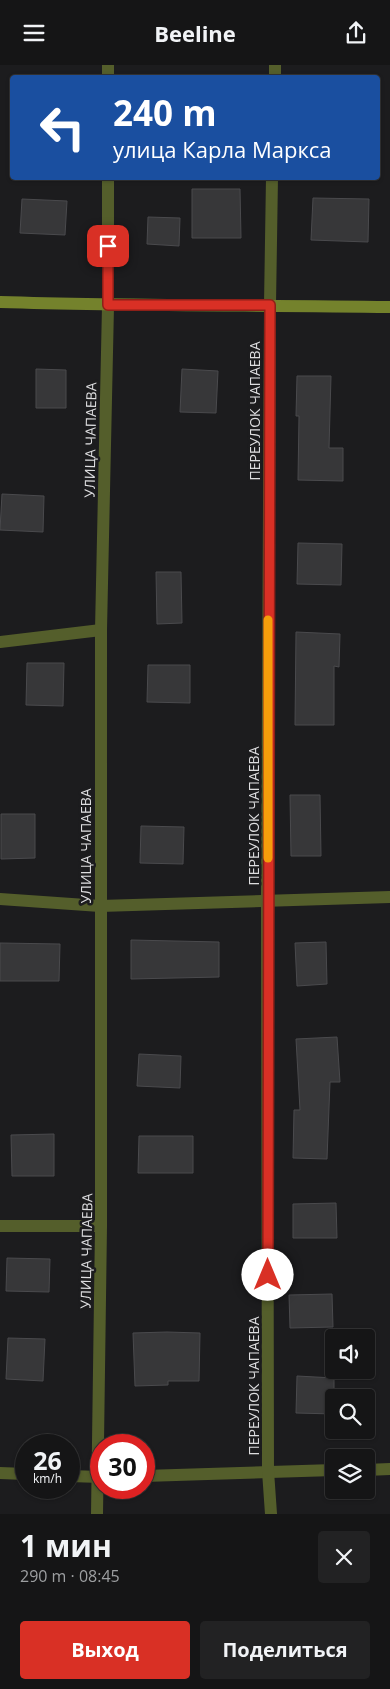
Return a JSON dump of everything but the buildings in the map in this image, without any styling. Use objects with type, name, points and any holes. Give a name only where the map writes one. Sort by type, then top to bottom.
[{"type":"street","name":"УЛИЦА ЧАПАЕВА","points":[[99,1434],[101,630],[108,305],[108,180]]},
{"type":"street","name":"ПЕРЕУЛОК ЧАПАЕВА","points":[[271,1514],[268,1471],[267,901],[272,180]]},
{"type":"street","points":[[0,302],[108,305],[390,307]]},
{"type":"street","points":[[0,642],[101,630]]},
{"type":"street","points":[[0,899],[100,906],[390,897]]},
{"type":"street","points":[[0,1226],[101,1226]]},
{"type":"street","points":[[375,1470],[390,1469]]},
{"type":"street","points":[[155,1476],[325,1470]]},
{"type":"street","points":[[0,1473],[15,1474]]},
{"type":"street","name":"УЛИЦА ЧАПАЕВА","points":[[97,1514],[98,1499]]},
{"type":"slow traffic","points":[[268,620],[268,858]]},
{"type":"route","points":[[108,246],[108,305],[270,305],[267,881],[268,1275]]}]
